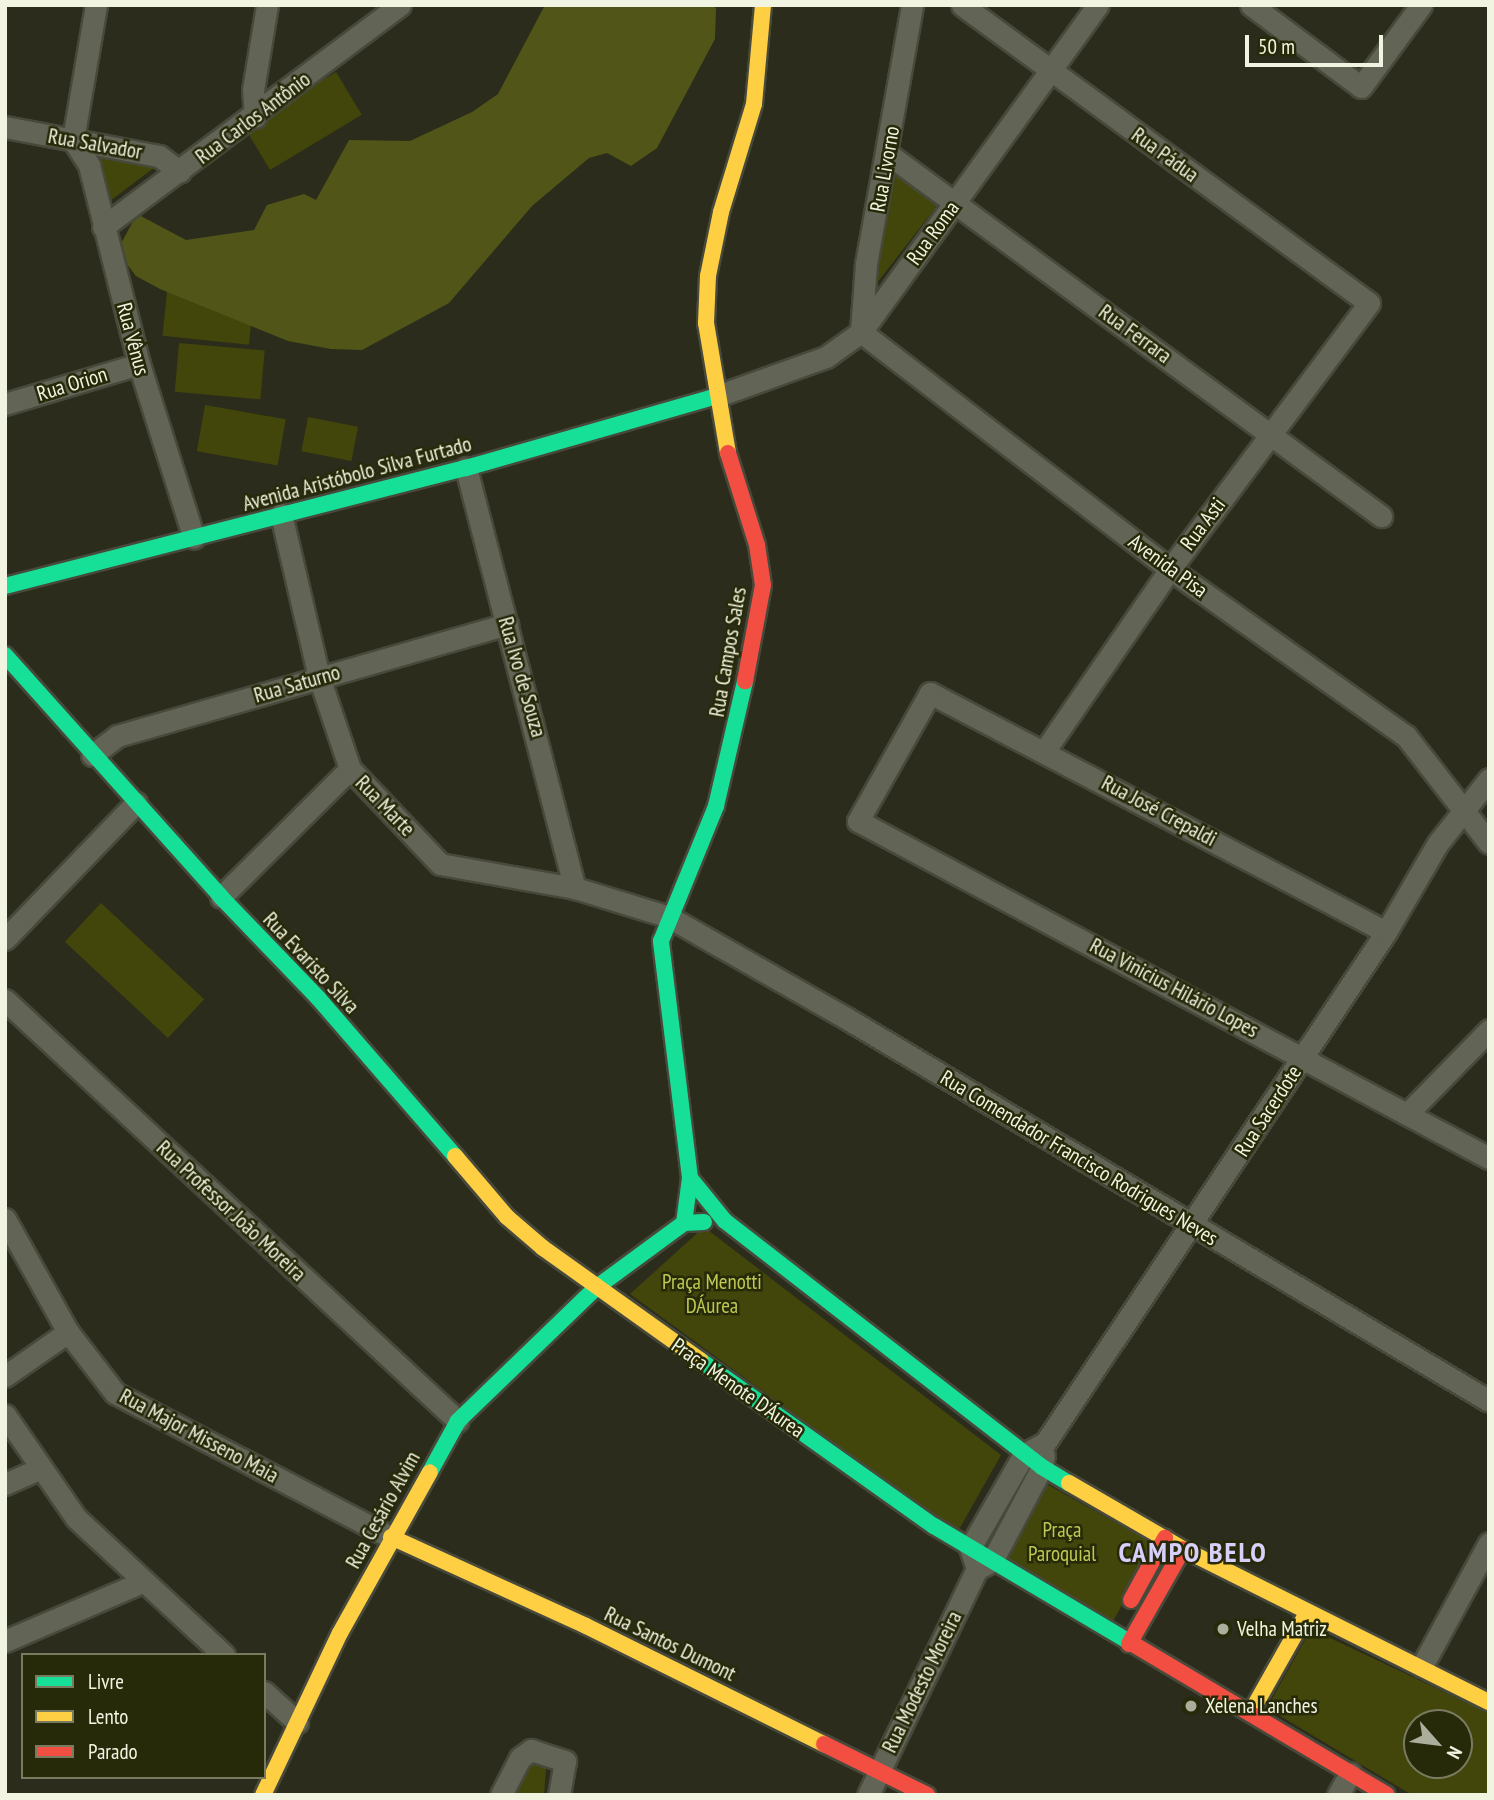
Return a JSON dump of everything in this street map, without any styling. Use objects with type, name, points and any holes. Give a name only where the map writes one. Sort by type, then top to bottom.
[{"type":"street","points":[[73,140],[96,5]]},
{"type":"street","points":[[255,117],[253,90],[267,5]]},
{"type":"street","name":"Rua Carlos Antônio","points":[[103,227],[255,117],[400,5]]},
{"type":"street","name":"Rua Campos Sales","points":[[684,1223],[690,1178],[660,942],[668,917],[716,806],[733,745],[763,585],[757,545],[729,452],[706,323],[708,276],[721,212],[754,104],[763,5]]},
{"type":"street","name":"Rua Livorno","points":[[861,332],[866,264],[888,154],[912,5]]},
{"type":"street","name":"Rua Pádua","points":[[962,5],[1369,303]]},
{"type":"street","name":"Rua Roma","points":[[717,396],[826,357],[861,332],[1098,5]]},
{"type":"street","points":[[1251,5],[1361,87],[1421,5]]},
{"type":"street","name":"Rua Salvador","points":[[5,127],[159,156],[180,172]]},
{"type":"street","name":"Rua Vênus","points":[[73,140],[89,165],[139,364],[194,538]]},
{"type":"street","name":"Rua Ferrara","points":[[888,154],[1381,516]]},
{"type":"street","name":"Rua Asti","points":[[1045,750],[1170,569],[1369,303]]},
{"type":"street","name":"Avenida Pisa","points":[[861,332],[1170,569],[1406,736],[1489,843]]},
{"type":"street","name":"Rua Orion","points":[[5,404],[139,364]]},
{"type":"street","name":"Avenida Aristóbolo Silva Furtado","points":[[5,586],[466,467],[717,396]]},
{"type":"street","name":"Rua Ivo de Souza","points":[[466,467],[575,888]]},
{"type":"street","name":"Rua Marte","points":[[281,514],[320,677],[349,769],[440,864],[575,888],[668,917]]},
{"type":"street","name":"Rua Saturno","points":[[92,755],[117,736],[507,624]]},
{"type":"street","name":"Rua Evaristo Silva","points":[[5,655],[221,897],[319,999],[507,1217],[597,1287]]},
{"type":"street","name":"Rua José Crepaldi","points":[[858,821],[930,693],[1045,750],[1386,932]]},
{"type":"street","points":[[221,897],[349,769]]},
{"type":"street","name":"Rua Sacerdote","points":[[1042,1467],[1045,1443],[1386,932],[1438,843],[1489,779]]},
{"type":"street","points":[[5,939],[136,803]]},
{"type":"street","name":"Rua Vinicius Hilário Lopes","points":[[858,821],[1304,1056],[1489,1158]]},
{"type":"street","name":"Rua Comendador Francisco Rodrigues Neves","points":[[668,917],[846,1017],[1489,1401]]},
{"type":"street","name":"Rua Professor João Moreira","points":[[5,1000],[458,1421]]},
{"type":"street","points":[[1408,1113],[1489,1030]]},
{"type":"street","points":[[690,1178],[725,1221],[1042,1467],[1183,1549],[1307,1613],[1422,1666],[1489,1703]]},
{"type":"street","name":"Rua Major Misseno Maia","points":[[5,1219],[12,1250],[68,1332],[115,1393],[391,1537]]},
{"type":"street","points":[[597,1287],[684,1223],[725,1221]]},
{"type":"street","name":"Rua Cesário Alvim","points":[[263,1795],[296,1722],[391,1537],[458,1421],[597,1287]]},
{"type":"street","name":"Praça Menote D'Áurea","points":[[597,1287],[980,1559],[1119,1622],[1129,1644],[1251,1712],[1387,1795]]},
{"type":"street","points":[[5,1376],[68,1332]]},
{"type":"street","points":[[5,1415],[76,1518],[222,1653]]},
{"type":"street","name":"Rua Sacerdote","points":[[1024,1454],[1045,1443]]},
{"type":"street","points":[[980,1559],[1024,1454]]},
{"type":"street","points":[[980,1559],[1042,1467]]},
{"type":"street","points":[[5,1484],[41,1468]]},
{"type":"street","name":"Rua Santos Dumont","points":[[391,1537],[880,1770],[927,1795]]},
{"type":"street","points":[[1119,1622],[1164,1538]]},
{"type":"street","points":[[1422,1666],[1489,1543]]},
{"type":"street","points":[[1129,1644],[1183,1549]]},
{"type":"street","name":"Rua Modesto Moreira","points":[[868,1795],[980,1559]]},
{"type":"street","points":[[5,1641],[144,1581]]},
{"type":"street","points":[[1251,1712],[1307,1613]]},
{"type":"street","points":[[266,1694],[296,1722]]},
{"type":"street","points":[[500,1795],[520,1758],[531,1750],[565,1761],[559,1795]]},
{"type":"street","points":[[1338,1795],[1350,1773]]},
{"type":"green space","points":[[545,5],[711,5],[716,8],[715,39],[657,148],[631,166],[607,153],[589,158],[532,206],[449,303],[362,350],[331,349],[288,341],[160,289],[136,276],[117,251],[137,214],[186,240],[254,230],[267,205],[304,194],[316,200],[349,140],[410,141],[472,112],[498,94]]},
{"type":"green space","points":[[336,72],[362,115],[270,170],[244,127]]},
{"type":"green space","points":[[96,152],[159,164],[106,204]]},
{"type":"green space","points":[[893,166],[940,202],[873,288]]},
{"type":"green space","points":[[169,273],[256,282],[249,345],[162,336]]},
{"type":"green space","points":[[179,343],[265,350],[260,399],[175,392]]},
{"type":"green space","points":[[205,405],[286,419],[278,466],[197,451]]},
{"type":"green space","points":[[308,417],[358,427],[351,461],[301,451]]},
{"type":"green space","points":[[101,903],[204,999],[168,1038],[65,942]]},
{"type":"green space","name":"Praça Menotti DÁurea","points":[[704,1227],[1001,1455],[957,1533],[630,1294]]},
{"type":"green space","name":"Praça Paroquial","points":[[1041,1481],[1156,1545],[1113,1621],[999,1557]]},
{"type":"green space","points":[[1311,1629],[1489,1713],[1489,1795],[1412,1795],[1267,1708]]},
{"type":"green space","points":[[547,1757],[544,1795],[504,1795],[522,1761]]},
{"type":"traffic: fast","points":[[5,586],[466,468],[717,396]]},
{"type":"traffic: fast","points":[[5,655],[221,897],[319,999],[455,1156]]},
{"type":"traffic: fast","points":[[684,1223],[690,1178],[661,941],[716,806],[745,681]]},
{"type":"traffic: fast","points":[[690,1178],[725,1221],[1042,1467],[1069,1483]]},
{"type":"traffic: fast","points":[[430,1472],[458,1421],[597,1287],[684,1223],[704,1222]]},
{"type":"traffic: fast","points":[[700,1360],[934,1526],[1133,1644]]},
{"type":"traffic: slow","points":[[728,453],[706,323],[708,276],[721,212],[754,104],[763,5]]},
{"type":"traffic: slow","points":[[455,1156],[507,1217],[543,1248],[700,1360]]},
{"type":"traffic: slow","points":[[263,1795],[340,1633],[430,1472]]},
{"type":"traffic: slow","points":[[1069,1483],[1183,1549],[1489,1702]]},
{"type":"traffic: slow","points":[[391,1537],[586,1626],[824,1744]]},
{"type":"traffic: slow","points":[[1251,1712],[1307,1613]]},
{"type":"traffic: jam","points":[[728,453],[757,545],[763,585],[745,681]]},
{"type":"traffic: jam","points":[[1131,1600],[1165,1538]]},
{"type":"traffic: jam","points":[[1129,1644],[1183,1549]]},
{"type":"traffic: jam","points":[[1133,1644],[1387,1795]]},
{"type":"traffic: jam","points":[[824,1744],[927,1795]]},
{"type":"place","name":"Velha Matriz","points":[[1223,1629]]},
{"type":"place","name":"Xelena Lanches","points":[[1191,1706]]},
{"type":"district","name":"CAMPO BELO","points":[[1193,1552]]}]
